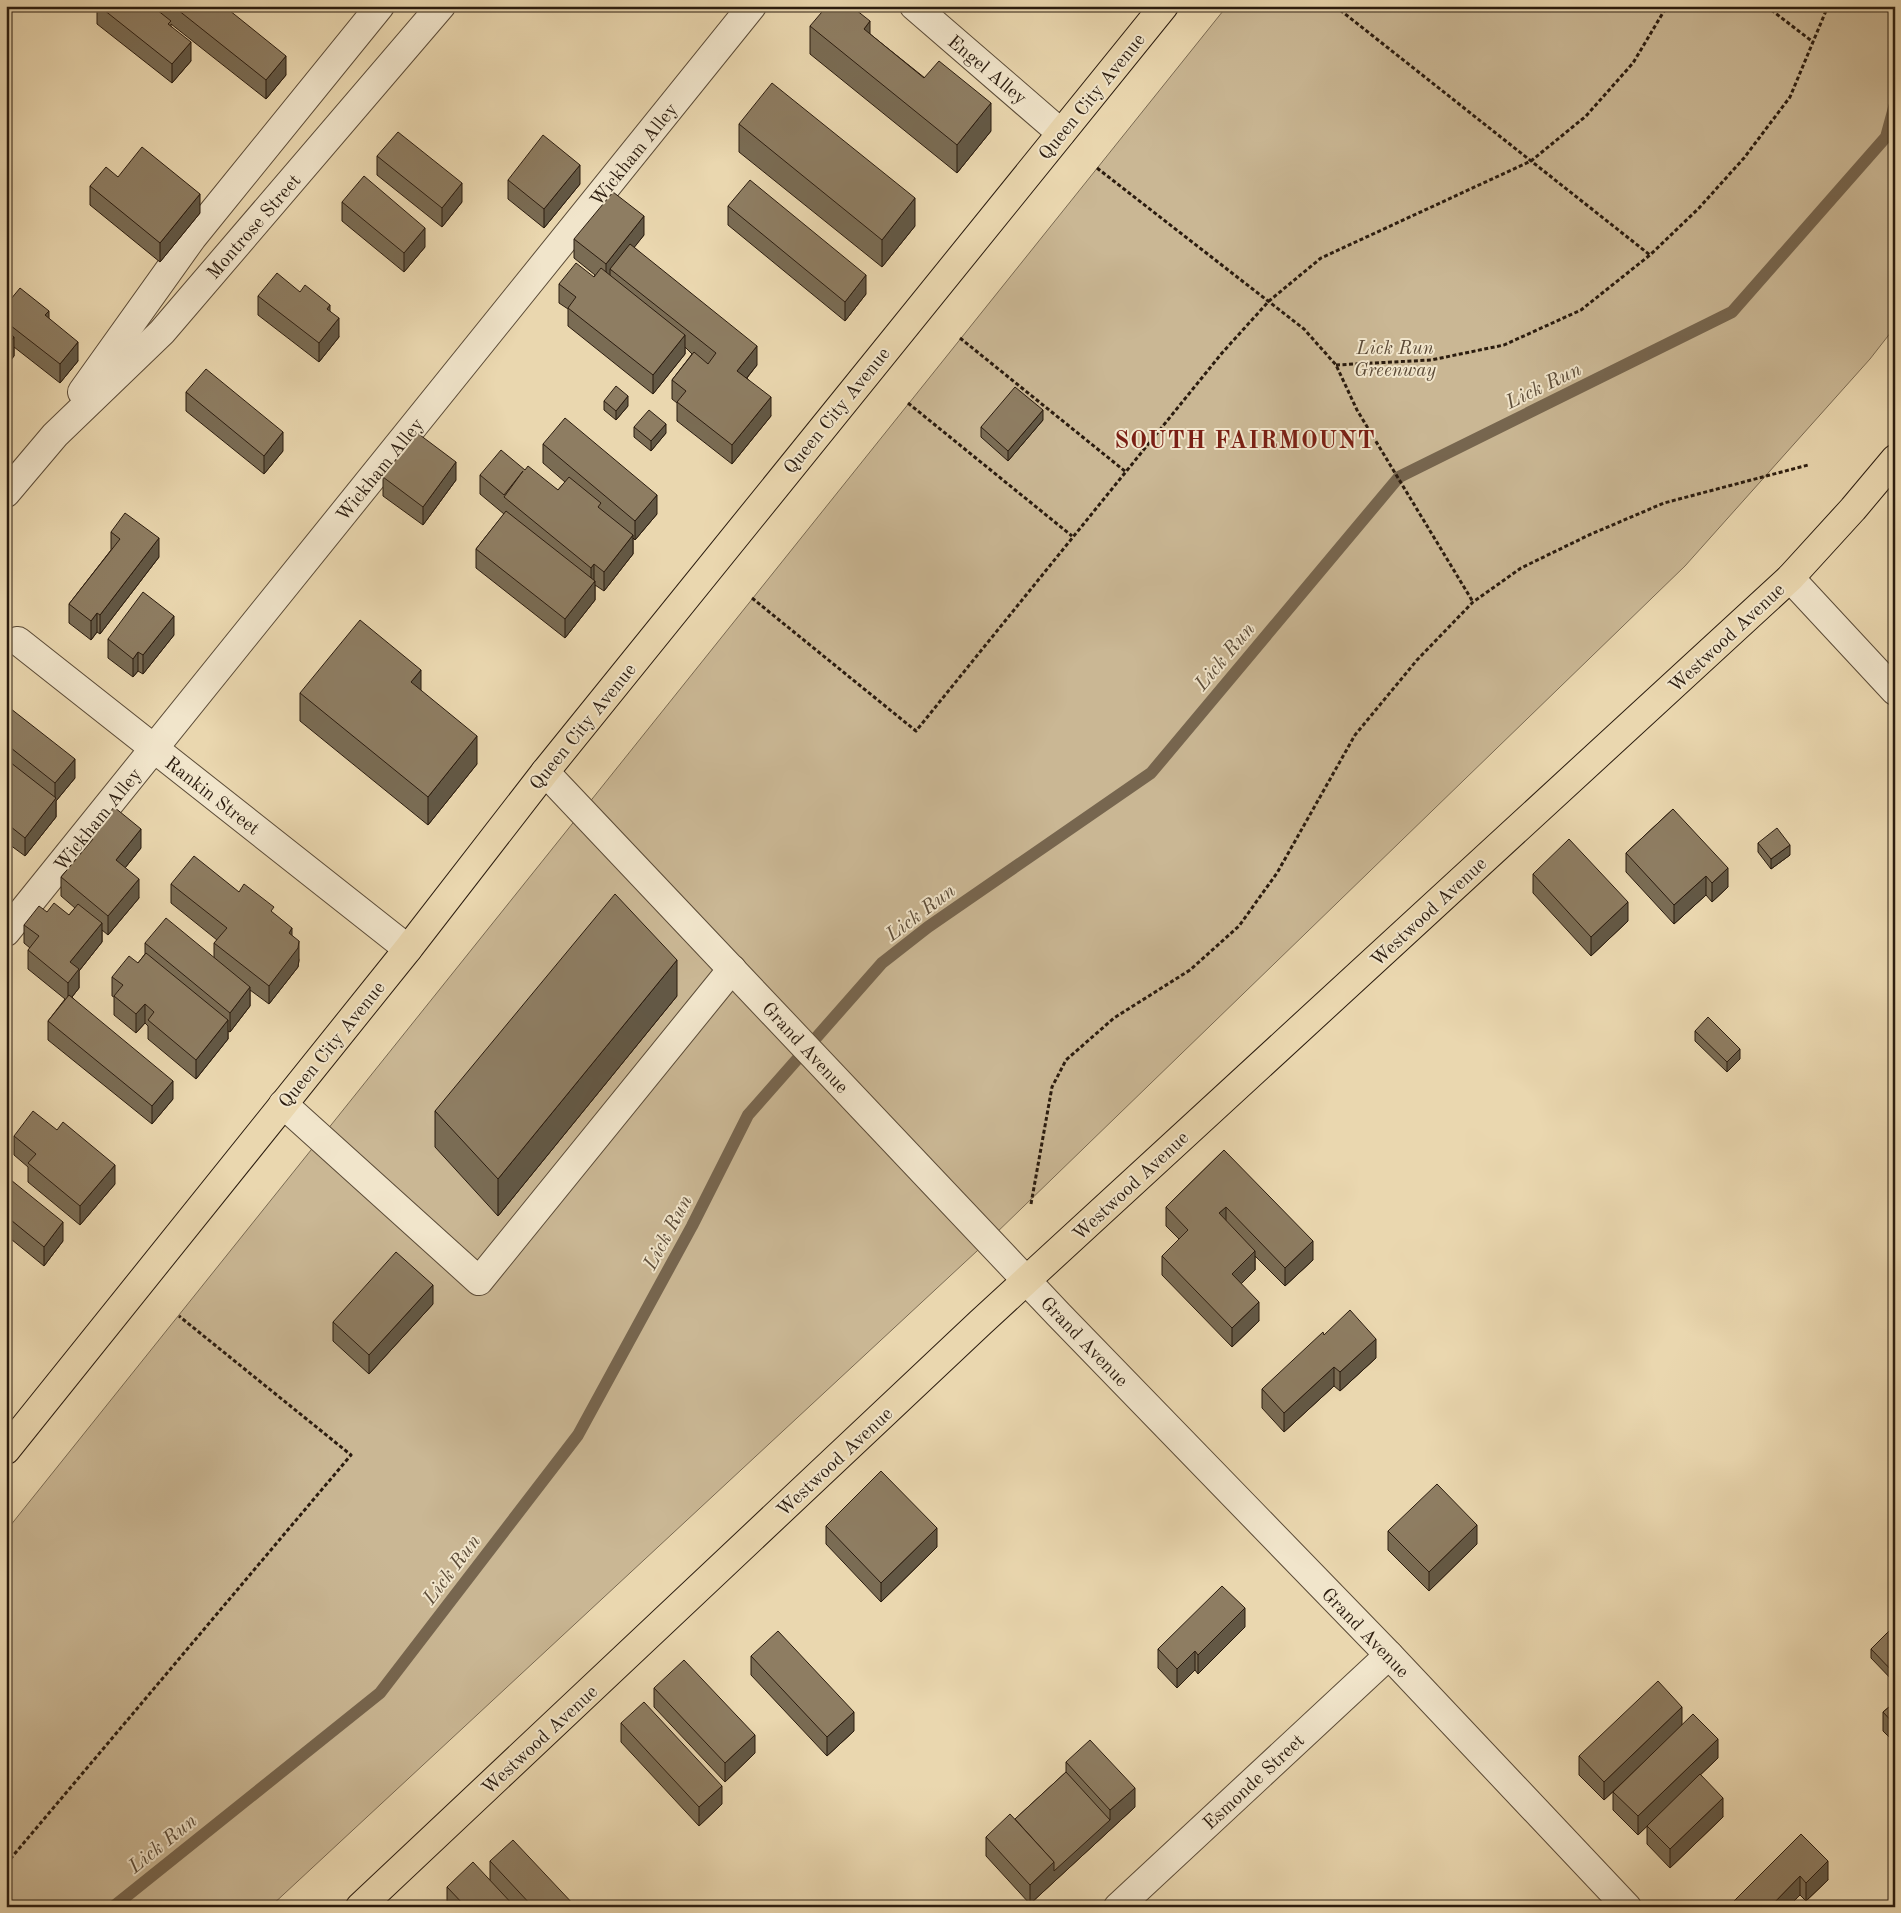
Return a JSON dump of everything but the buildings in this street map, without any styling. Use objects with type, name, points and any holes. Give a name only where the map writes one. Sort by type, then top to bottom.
[{"type":"main road","name":"Queen City Avenue","points":[[6,1450],[408,949],[545,772],[1164,6]]},
{"type":"main road","name":"Westwood Avenue","points":[[360,1907],[1027,1280],[1790,578],[1854,510],[1895,459]]},
{"type":"street","name":"Montrose Street","points":[[55,435],[92,377],[192,238],[380,6]]},
{"type":"street","name":"Montrose Street","points":[[6,493],[55,435],[162,332],[441,6]]},
{"type":"street","name":"Wickham Alley","points":[[6,932],[752,6]]},
{"type":"street","name":"Engel Alley","points":[[914,6],[1061,133]]},
{"type":"street","points":[[1790,578],[1895,691]]},
{"type":"street","name":"Rankin Street","points":[[18,641],[408,949]]},
{"type":"street","name":"Grand Avenue","points":[[545,772],[1027,1280],[1389,1655],[1627,1907]]},
{"type":"street","points":[[283,1104],[479,1281],[732,969]]},
{"type":"street","name":"Esmonde Street","points":[[1118,1907],[1389,1655]]},
{"type":"path","points":[[1336,6],[1650,255]]},
{"type":"path","points":[[752,598],[916,731],[1222,353],[1269,301],[1320,258],[1531,162],[1586,116],[1633,62],[1667,6]]},
{"type":"path","points":[[1766,6],[1813,42]]},
{"type":"path","points":[[1336,365],[1431,360],[1504,346],[1581,310],[1650,255],[1699,208],[1744,158],[1790,97],[1828,6]]},
{"type":"path","points":[[1097,168],[1304,329],[1336,365],[1357,410],[1473,602]]},
{"type":"path","points":[[960,338],[1126,472]]},
{"type":"path","points":[[908,403],[1072,536]]},
{"type":"path","points":[[1031,1204],[1052,1087],[1066,1060],[1114,1018],[1190,970],[1239,926],[1277,873],[1355,735],[1417,660],[1473,602],[1521,568],[1589,535],[1664,503],[1808,465]]},
{"type":"path","points":[[6,1864],[350,1456],[179,1316]]},
{"type":"green space","name":"Lick Run Greenway","points":[[1227,6],[1895,6],[1895,327],[1870,359],[1685,566],[991,1238],[270,1907],[6,1907],[6,1531]]},
{"type":"waterway","name":"Lick Run","points":[[113,1907],[380,1693],[578,1435],[692,1226],[748,1115],[882,963],[928,927],[1151,773],[1399,477],[1732,312],[1886,137],[1895,104]]},
{"type":"district","name":"SOUTH FAIRMOUNT","points":[[1245,440]]}]
